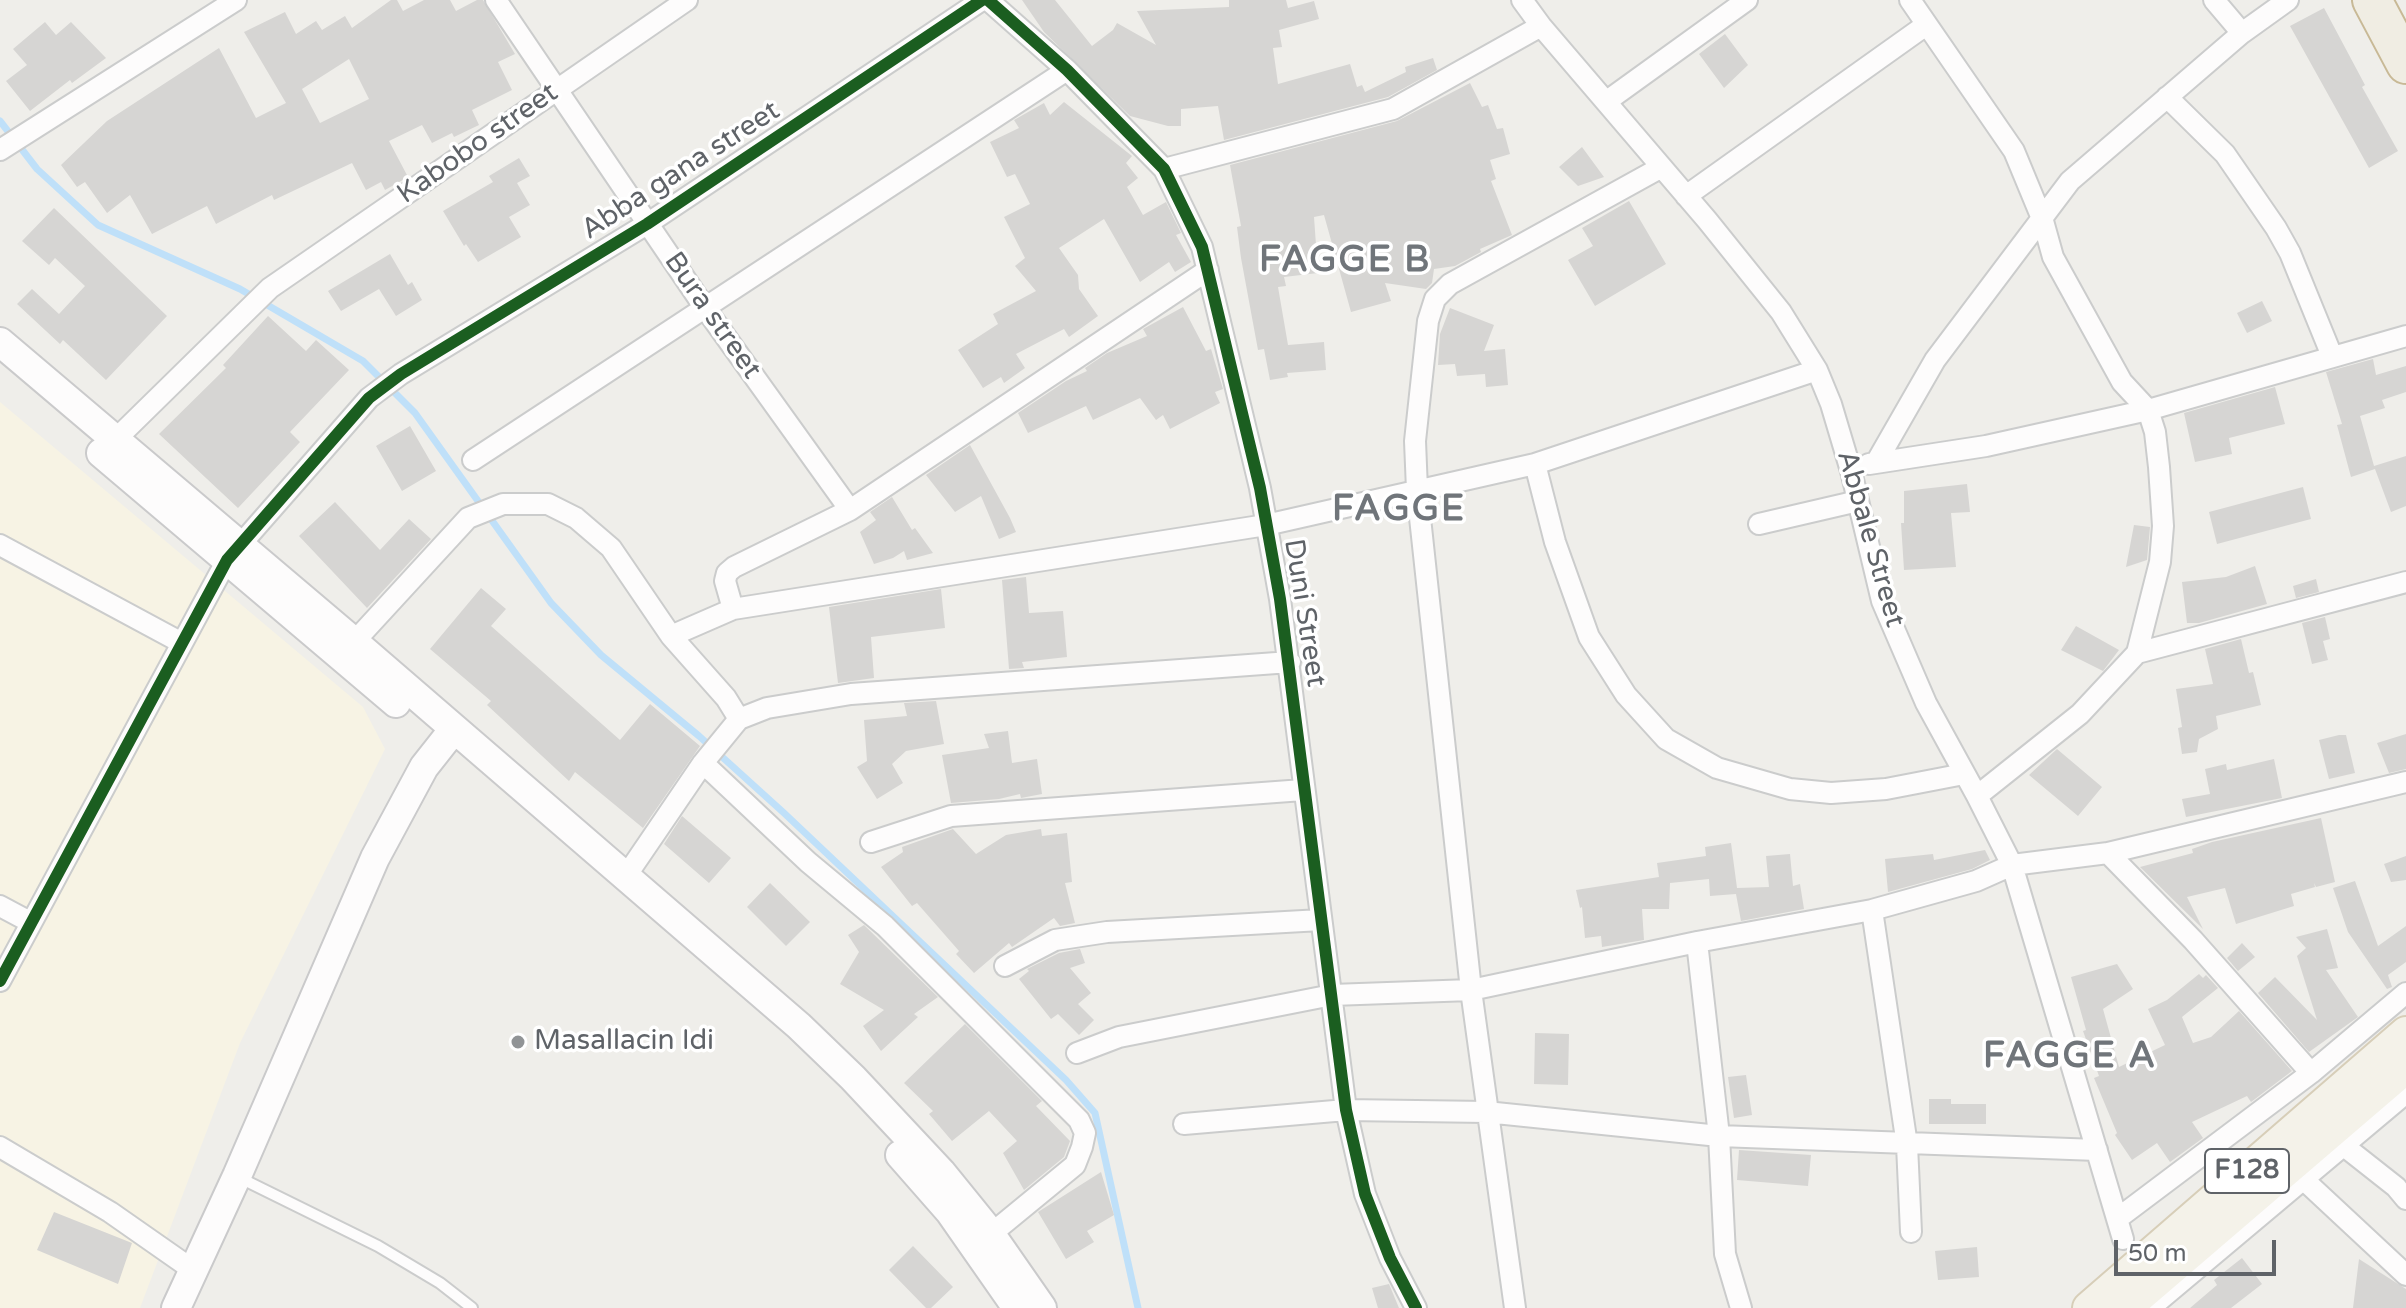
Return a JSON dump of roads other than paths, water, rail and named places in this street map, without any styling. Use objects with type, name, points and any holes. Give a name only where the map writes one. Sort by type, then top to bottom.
[{"type":"highway","points":[[2372,0],[2406,64]]},
{"type":"main road","points":[[0,342],[115,440],[234,552],[448,736],[809,1058],[872,1123],[950,1212],[1017,1308]]},
{"type":"main road","points":[[0,367],[234,552],[354,642],[448,736],[626,876],[744,977],[853,1078],[942,1173],[991,1234],[1042,1308]]},
{"type":"main road","points":[[176,1308],[237,1176],[375,858],[417,779],[448,736]]},
{"type":"main road","name":"F128","points":[[2089,1308],[2406,1033]]},
{"type":"main road","name":"F128","points":[[2125,1308],[2406,1067]]},
{"type":"street","points":[[1,149],[236,0]]},
{"type":"street","name":"Bura street","points":[[496,0],[705,308],[850,510]]},
{"type":"street","name":"Kabobo street","points":[[115,440],[270,288],[687,0]]},
{"type":"street","name":"Duni Street","points":[[985,0],[1067,70],[1164,169],[1202,247],[1266,525],[1290,662],[1303,790],[1346,1110],[1365,1194],[1390,1258],[1416,1308]]},
{"type":"street","name":"Abba gana street","points":[[0,981],[234,552],[369,398],[401,374],[647,224],[985,0]]},
{"type":"street","name":"Abbale Street","points":[[1522,0],[1781,312],[1817,370],[1831,404],[1851,471],[1882,601],[1926,703],[2012,865],[2120,1229],[2311,1073]]},
{"type":"street","points":[[1607,101],[1747,0]]},
{"type":"street","points":[[1910,0],[2014,151],[2043,221],[2053,257],[2122,382],[2148,410],[2155,432],[2159,467],[2163,526],[2160,562],[2137,653],[2080,714],[1977,796]]},
{"type":"street","points":[[2214,0],[2242,33]]},
{"type":"street","points":[[1877,461],[1935,360],[2043,221],[2070,181],[2242,33],[2288,0]]},
{"type":"street","points":[[1686,196],[1926,25]]},
{"type":"street","points":[[1164,169],[1393,109],[1541,26]]},
{"type":"street","points":[[473,460],[1067,70]]},
{"type":"street","points":[[2167,97],[2225,154],[2276,228],[2290,253],[2332,356]]},
{"type":"street","points":[[1515,1308],[1471,990],[1417,490],[1415,441],[1428,321],[1435,299],[1450,284],[1660,168]]},
{"type":"street","points":[[733,609],[725,581],[727,573],[734,567],[850,510],[1208,270]]},
{"type":"street","points":[[1851,471],[1877,461],[1986,446],[2148,410],[2406,336]]},
{"type":"street","points":[[671,636],[733,609],[1266,525],[1535,464],[1817,370]]},
{"type":"street","points":[[1535,464],[1555,542],[1589,637],[1626,695],[1666,739],[1717,768],[1790,789],[1831,793],[1886,789],[1964,774]]},
{"type":"street","points":[[1759,524],[1858,501]]},
{"type":"street","points":[[354,642],[468,518],[503,504],[548,504],[576,518],[611,548],[671,636],[726,698],[739,719]]},
{"type":"street","points":[[0,545],[182,643]]},
{"type":"street","points":[[2137,653],[2406,582]]},
{"type":"street","points":[[626,876],[703,763],[739,719],[767,708],[851,694],[1290,662]]},
{"type":"street","points":[[703,763],[808,862],[885,926],[1079,1120],[1085,1133],[1075,1165],[991,1234]]},
{"type":"street","points":[[1077,1053],[1119,1037],[1332,995],[1471,990],[1697,942],[1872,910],[1976,881],[2012,865],[2108,853],[2406,782]]},
{"type":"street","points":[[871,842],[951,816],[1303,790]]},
{"type":"street","points":[[2108,853],[2193,940],[2311,1073],[2406,993]]},
{"type":"street","points":[[0,906],[30,922]]},
{"type":"street","points":[[1872,910],[1907,1145],[1911,1232]]},
{"type":"street","points":[[1005,966],[1055,940],[1107,932],[1321,920]]},
{"type":"street","points":[[1697,942],[1719,1136],[1725,1254],[1741,1308]]},
{"type":"street","points":[[2150,1308],[2406,1093]]},
{"type":"street","points":[[1184,1124],[1346,1110],[1486,1112],[1719,1136],[2097,1150]]},
{"type":"street","points":[[2344,1146],[2396,1187],[2406,1199]]},
{"type":"street","points":[[0,1147],[110,1212],[193,1270]]},
{"type":"street","points":[[2303,1179],[2406,1275]]},
{"type":"lane","points":[[237,1176],[378,1246],[440,1283],[472,1308]]},
{"type":"waterway","points":[[0,121],[37,169],[98,225],[240,289],[363,361],[415,413],[551,603],[601,655],[699,736],[784,813],[1066,1080],[1095,1113],[1138,1308]]},
{"type":"place","name":"Masallacin Idi","points":[[518,1042]]},
{"type":"district","name":"FAGGE B","points":[[1345,262]]},
{"type":"district","name":"FAGGE","points":[[1399,511]]},
{"type":"district","name":"FAGGE A","points":[[2070,1058]]}]
